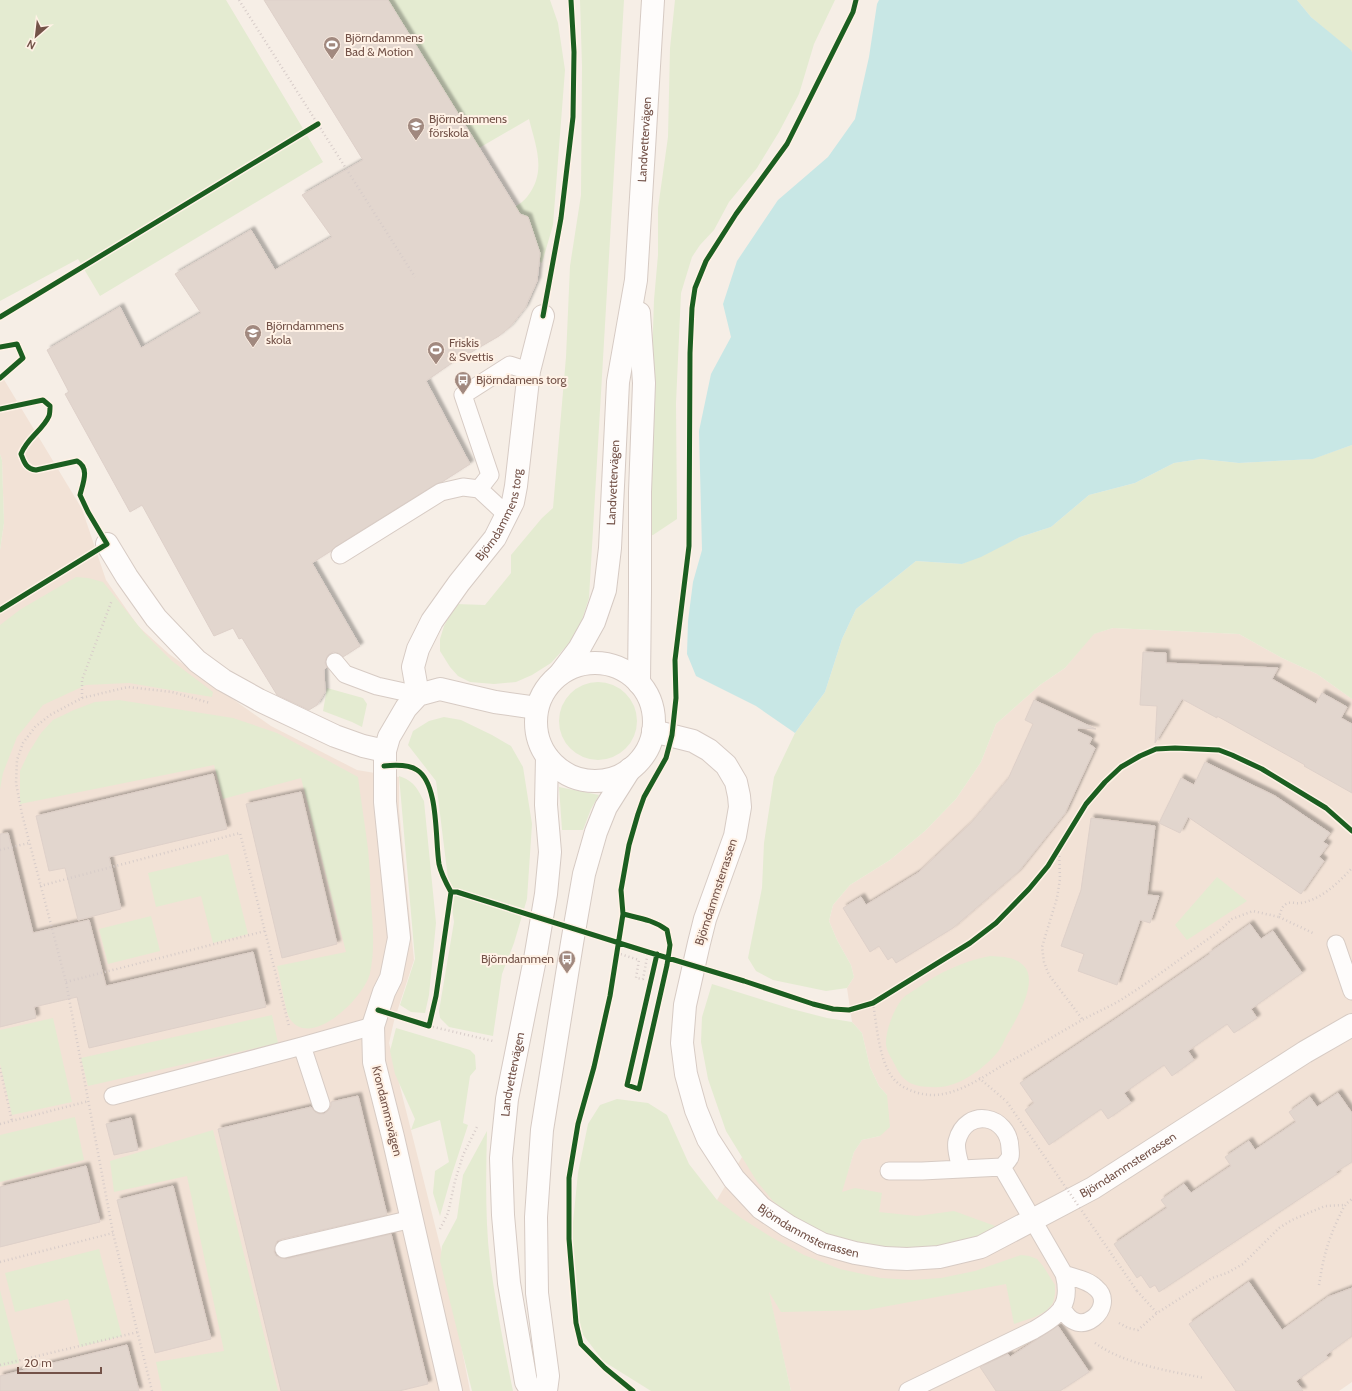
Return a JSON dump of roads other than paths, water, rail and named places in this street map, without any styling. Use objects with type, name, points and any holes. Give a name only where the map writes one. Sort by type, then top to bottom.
[{"type":"street","name":"Landvettervägen","points":[[560,674],[579,649],[594,622],[605,590],[610,548],[618,382],[636,280],[653,0]]},
{"type":"street","name":"Landvettervägen","points":[[636,280],[644,383],[640,492],[639,683]]},
{"type":"street","name":"Björndammens torg","points":[[418,695],[413,667],[418,649],[432,621],[459,583],[495,538],[513,502],[529,371],[543,316]]},
{"type":"street","points":[[107,544],[127,577],[156,618],[197,661],[223,680],[259,700],[335,736],[363,746],[385,751]]},
{"type":"street","points":[[584,664],[601,664],[618,668],[626,672],[639,683],[650,702],[653,716],[653,731],[652,738],[646,752],[630,769],[622,774],[605,780],[586,781],[577,779],[560,770],[546,757],[536,734],[537,708],[540,698],[546,689],[560,674],[567,669],[584,664]]},
{"type":"street","points":[[418,695],[440,689],[495,702],[537,708]]},
{"type":"street","name":"Krondammsvägen","points":[[418,695],[406,708],[395,726],[389,737],[385,751],[385,802],[400,938],[391,978],[384,992],[374,1026],[374,1062],[412,1219],[451,1391]]},
{"type":"street","name":"Björndammsterrassen","points":[[653,731],[693,741],[709,750],[726,765],[736,782],[740,796],[740,807],[735,836],[705,919],[685,1005],[682,1043],[686,1074],[696,1110],[708,1139],[734,1179],[761,1208],[788,1226],[822,1244],[855,1253],[885,1258],[907,1259],[939,1257],[981,1247],[1093,1188],[1305,1052],[1352,1025]]},
{"type":"street","name":"Landvettervägen","points":[[532,1391],[526,1382],[509,1284],[503,1215],[501,1158],[507,1099],[535,959],[546,894],[550,852],[546,805],[546,757]]},
{"type":"street","points":[[546,1391],[548,1376],[537,1293],[536,1217],[542,1130],[570,951],[584,874],[596,832],[606,807],[630,769]]},
{"type":"lane","points":[[479,489],[490,475],[463,395],[510,365],[529,371]]},
{"type":"lane","points":[[340,555],[441,492],[463,487],[479,489],[507,515]]},
{"type":"lane","points":[[335,662],[346,674],[376,686],[418,695]]},
{"type":"lane","points":[[1336,944],[1352,991]]},
{"type":"lane","points":[[113,1096],[374,1026]]},
{"type":"lane","points":[[299,1047],[321,1104]]},
{"type":"lane","points":[[961,1168],[957,1153],[957,1142],[967,1124],[970,1121],[979,1118],[988,1119],[1000,1124],[1010,1142],[1010,1156],[1002,1167]]},
{"type":"lane","points":[[908,1391],[1034,1330],[1053,1318],[1062,1307],[1067,1295],[1067,1286],[1064,1274],[1002,1167]]},
{"type":"lane","points":[[889,1171],[1002,1167]]},
{"type":"lane","points":[[284,1250],[412,1219]]},
{"type":"lane","points":[[1062,1307],[1065,1314],[1069,1318],[1075,1322],[1084,1323],[1091,1322],[1100,1312],[1102,1306],[1102,1296],[1097,1288],[1085,1281],[1064,1274]]},
{"type":"water","points":[[879,0],[1297,0],[1311,17],[1351,50],[1352,445],[1313,459],[1239,463],[1201,459],[1174,463],[1135,483],[1089,495],[1051,527],[1020,537],[981,557],[962,564],[916,561],[856,609],[842,639],[825,692],[795,733],[756,706],[696,676],[687,654],[688,621],[693,582],[702,550],[699,431],[711,374],[731,337],[723,304],[737,261],[778,200],[828,157],[855,119],[869,57],[877,4]]},
{"type":"place","name":"Björndammens Bad & Motion","points":[[332,60]]},
{"type":"place","name":"Björndammens förskola","points":[[416,141]]},
{"type":"place","name":"Björndammens skola","points":[[253,348]]},
{"type":"place","name":"Friskis & Svettis","points":[[436,365]]},
{"type":"place","name":"Björndamens torg","points":[[463,395]]},
{"type":"place","name":"Björndammen","points":[[567,974]]}]
